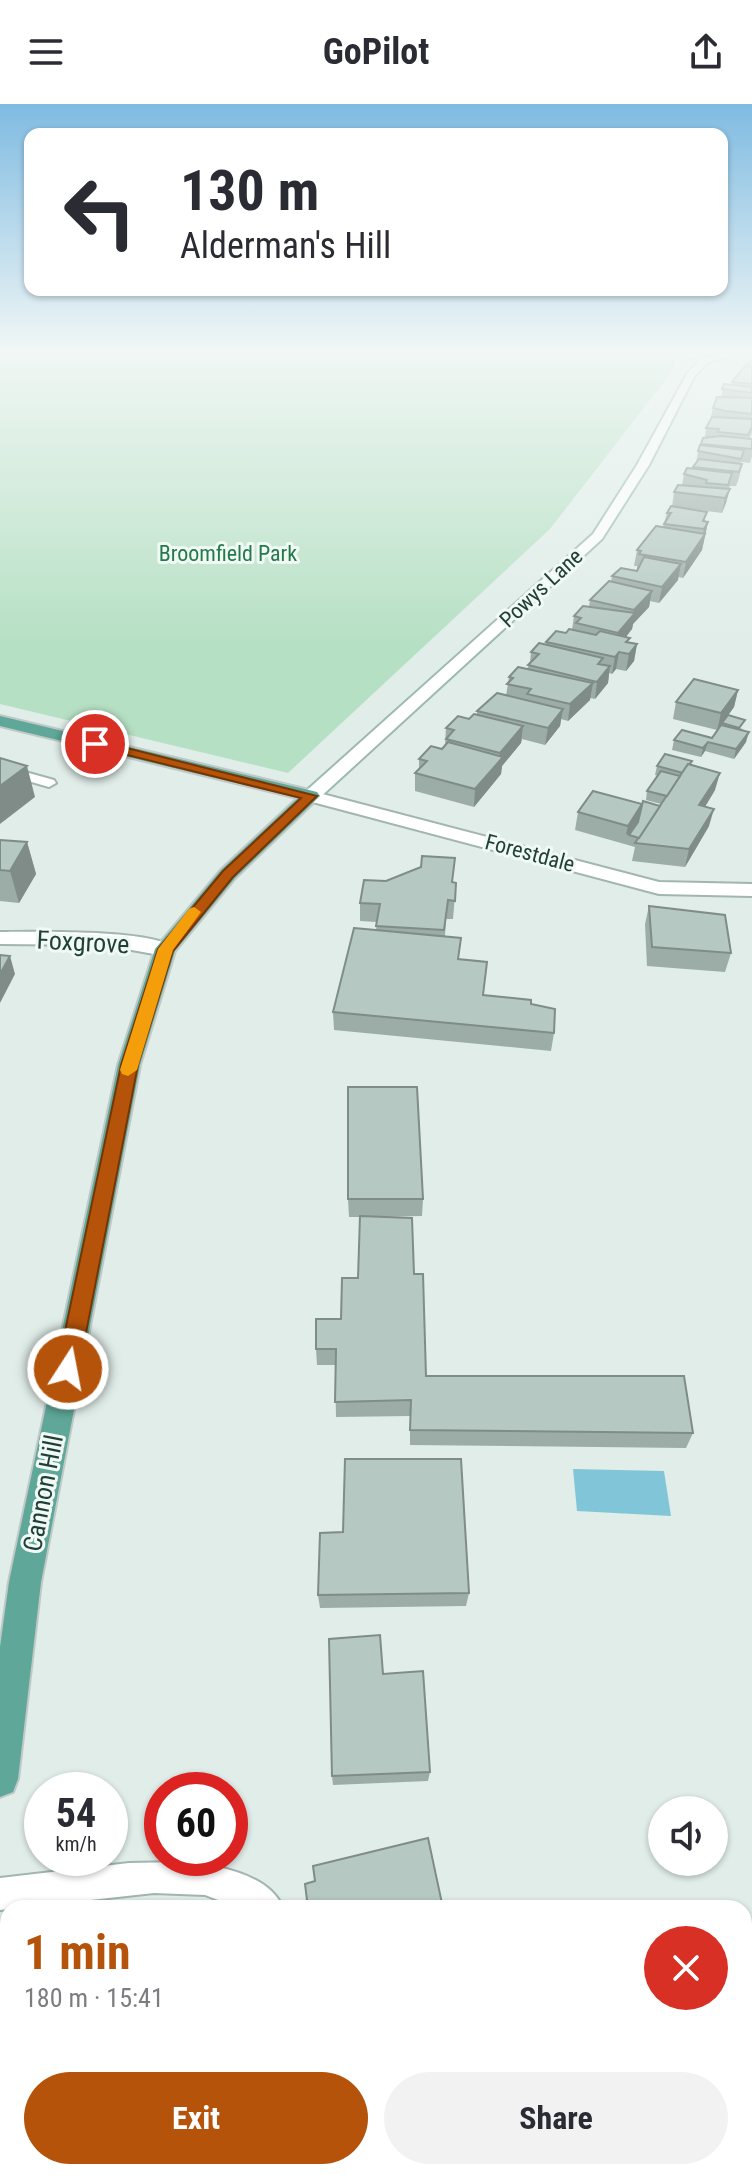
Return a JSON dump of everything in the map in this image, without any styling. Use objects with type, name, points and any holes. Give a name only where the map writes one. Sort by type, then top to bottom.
[{"type":"main road","name":"Powys Lane","points":[[311,796],[598,536],[652,448]]},
{"type":"main road","points":[[0,721],[311,796]]},
{"type":"main road","name":"Forestdale","points":[[311,796],[659,888],[752,890]]},
{"type":"main road","name":"Cannon Hill","points":[[0,1779],[25,1582],[129,1065],[165,949],[228,874],[311,796]]},
{"type":"main road","name":"Foxgrove","points":[[0,938],[104,939],[165,949]]},
{"type":"lane","points":[[0,769],[49,783]]},
{"type":"lane","points":[[0,1894],[145,1880],[207,1879],[243,1892],[255,1900]]},
{"type":"green space","name":"Broomfield Park","points":[[0,448],[613,448],[550,529],[288,773],[0,704]]},
{"type":"water","points":[[573,1469],[664,1471],[671,1516],[577,1511]]},
{"type":"building","points":[[699,448],[744,450],[741,459],[698,451]]},
{"type":"building","points":[[699,459],[742,464],[739,472],[693,467]]},
{"type":"building","points":[[687,468],[732,473],[728,485],[706,483],[707,480],[684,474]]},
{"type":"building","points":[[678,485],[730,489],[725,498],[674,492]]},
{"type":"building","points":[[671,506],[707,512],[703,521],[708,522],[704,529],[664,524],[671,513],[667,513]]},
{"type":"building","points":[[656,526],[705,534],[686,562],[639,554],[641,551],[637,550]]},
{"type":"building","points":[[644,557],[681,564],[662,587],[612,576],[621,568],[637,571]]},
{"type":"building","points":[[609,581],[652,591],[634,610],[590,600]]},
{"type":"building","points":[[583,606],[635,613],[618,633],[576,623],[581,618],[574,616]]},
{"type":"building","points":[[569,629],[596,635],[600,631],[630,638],[626,642],[637,644],[629,654],[619,652],[615,657],[546,642],[556,631],[566,633]]},
{"type":"building","points":[[539,643],[603,658],[598,664],[610,666],[597,682],[528,665],[539,654],[531,652]]},
{"type":"building","points":[[518,667],[593,683],[570,704],[527,694],[531,689],[507,684]]},
{"type":"building","points":[[694,679],[738,690],[721,713],[676,702]]},
{"type":"building","points":[[497,693],[563,709],[548,728],[477,711]]},
{"type":"building","points":[[474,714],[523,726],[500,753],[446,739],[454,730],[446,728],[458,716],[469,719]]},
{"type":"building","points":[[728,715],[745,720],[739,728],[722,723]]},
{"type":"building","points":[[721,725],[749,732],[736,749],[708,742],[703,748],[674,740],[682,730],[712,738]]},
{"type":"building","points":[[448,742],[503,757],[475,789],[415,773],[427,761],[419,759],[431,746],[442,749]]},
{"type":"building","points":[[665,754],[692,761],[683,773],[657,766]]},
{"type":"building","points":[[0,758],[27,766],[0,786]]},
{"type":"building","points":[[688,764],[720,773],[699,805],[714,809],[689,849],[635,843]]},
{"type":"building","points":[[661,771],[680,776],[667,796],[647,791]]},
{"type":"building","points":[[593,791],[642,804],[628,826],[578,812]]},
{"type":"building","points":[[643,801],[660,806],[639,838],[629,835],[638,822]]},
{"type":"building","points":[[0,840],[27,842],[10,871],[0,870]]},
{"type":"building","points":[[422,856],[455,858],[452,882],[456,883],[455,901],[448,900],[444,930],[376,926],[380,904],[360,903],[364,880],[386,881],[421,867]]},
{"type":"building","points":[[649,906],[725,915],[731,953],[652,947]]},
{"type":"building","points":[[354,928],[461,938],[458,959],[487,962],[483,995],[531,1000],[531,1004],[555,1009],[554,1033],[333,1012]]},
{"type":"building","points":[[0,955],[10,956],[0,974]]},
{"type":"building","points":[[348,1087],[417,1087],[423,1199],[348,1199]]},
{"type":"building","points":[[360,1216],[412,1218],[414,1274],[423,1274],[426,1376],[684,1376],[693,1433],[410,1430],[411,1400],[335,1402],[336,1349],[316,1349],[316,1319],[341,1319],[342,1278],[358,1278]]},
{"type":"building","points":[[345,1459],[461,1459],[469,1593],[318,1595],[320,1533],[343,1532]]},
{"type":"building","points":[[380,1635],[383,1674],[423,1671],[430,1772],[332,1776],[329,1639]]},
{"type":"building","points":[[428,1838],[441,1900],[307,1900],[305,1884],[315,1881],[313,1866]]},
{"type":"slow traffic","points":[[128,1070],[165,949],[194,912]]},
{"type":"route","points":[[68,1369],[129,1065],[165,949],[228,874],[311,796],[95,744]]}]
